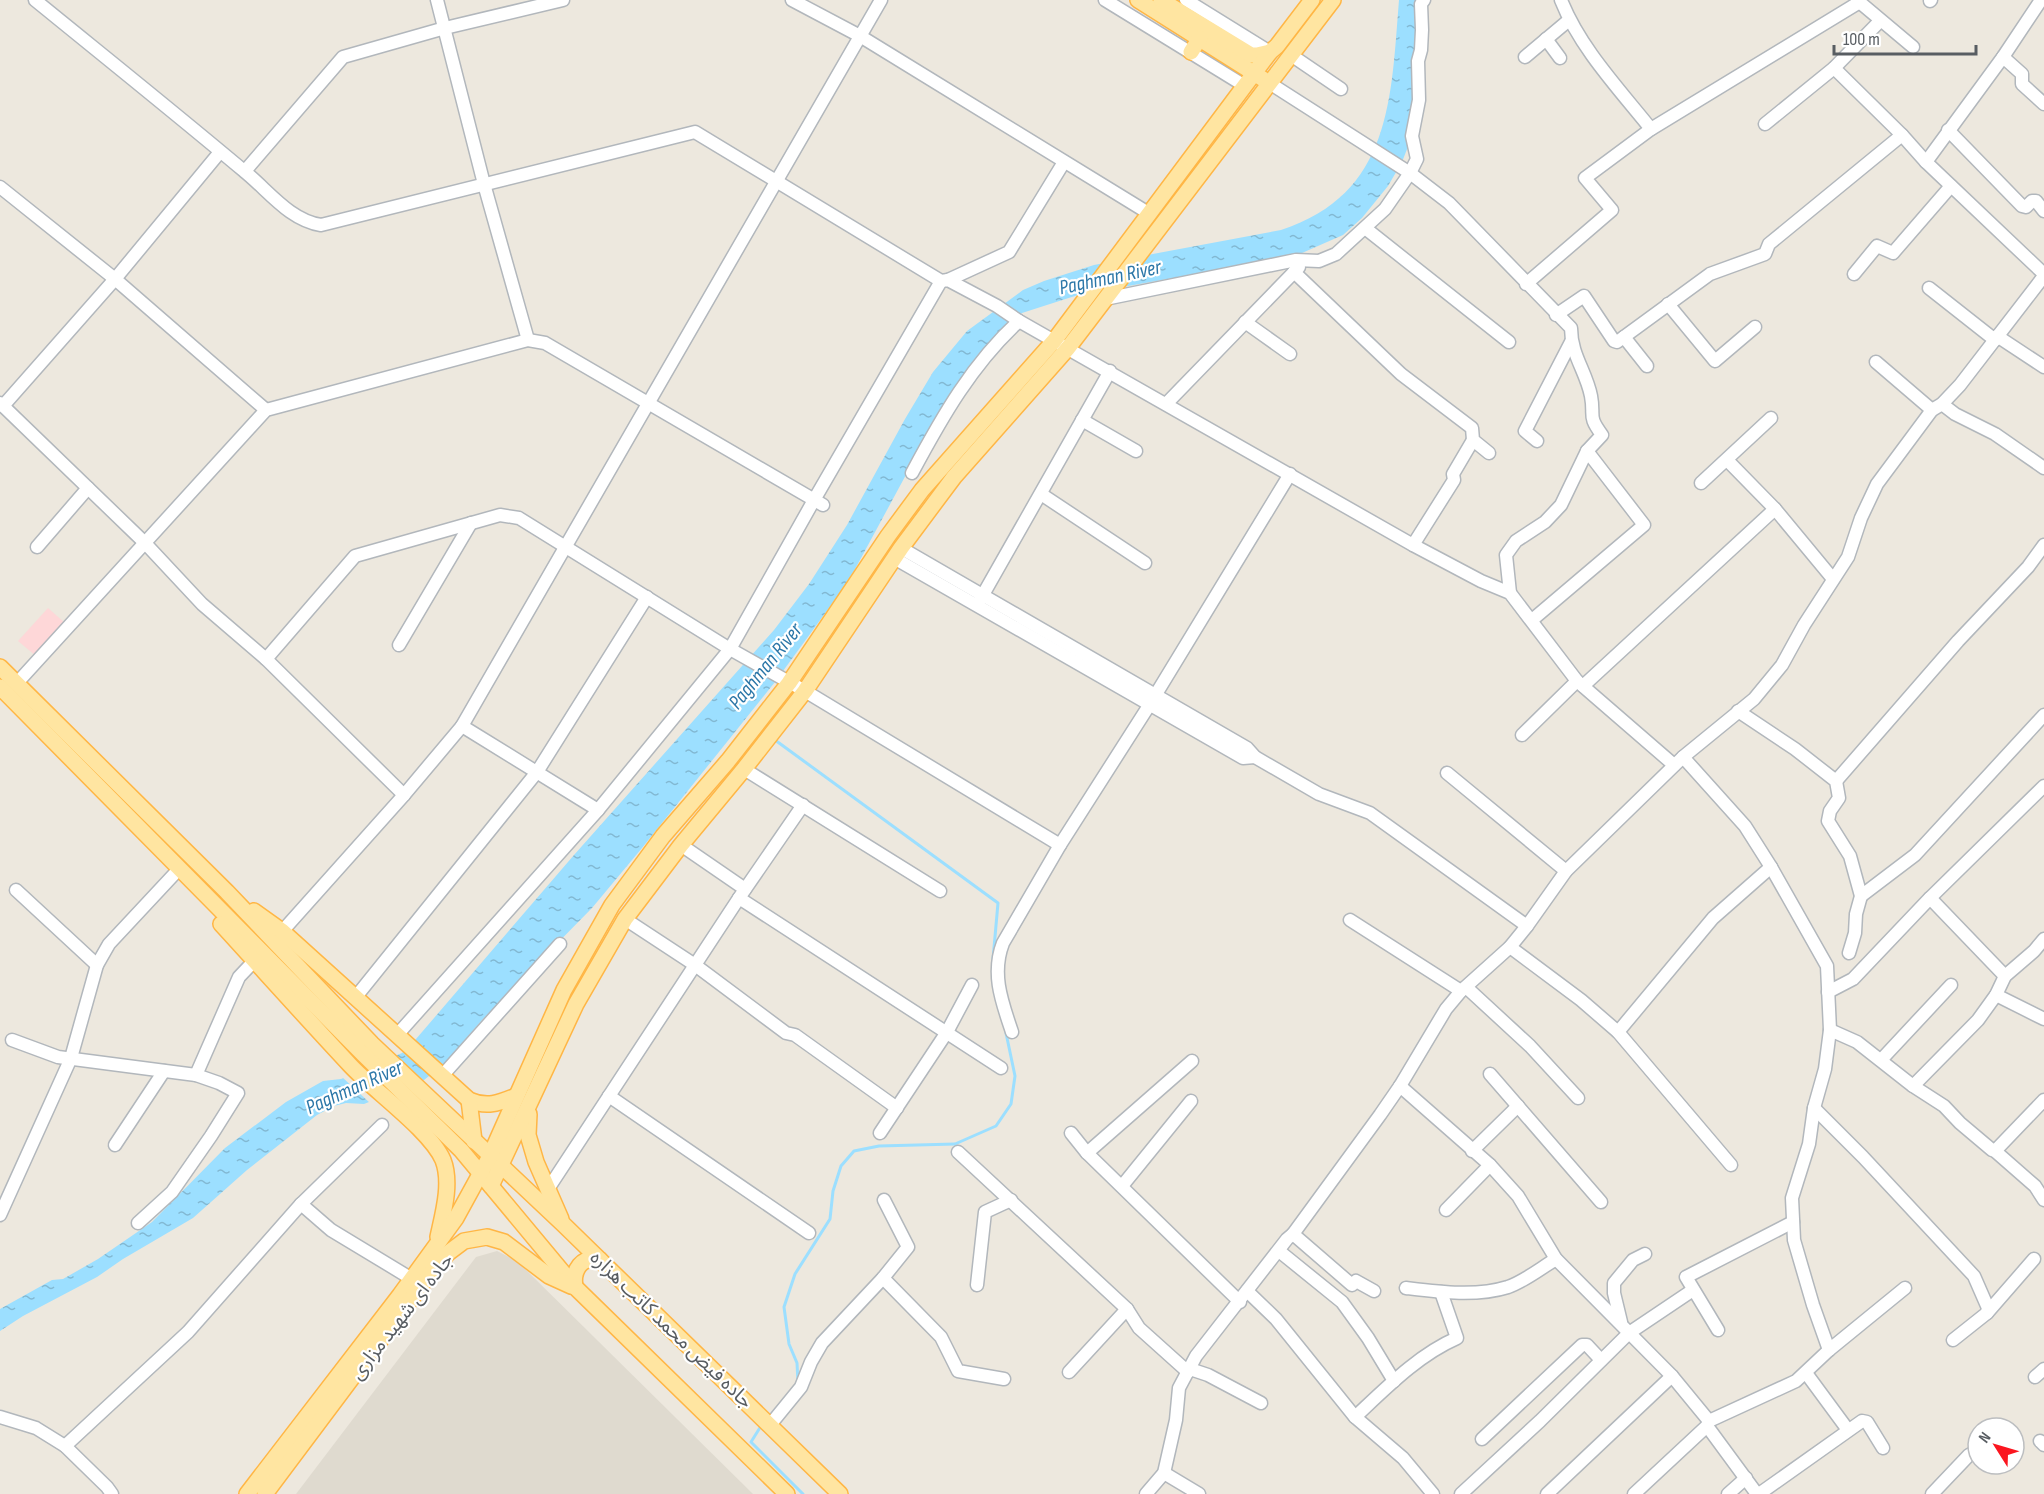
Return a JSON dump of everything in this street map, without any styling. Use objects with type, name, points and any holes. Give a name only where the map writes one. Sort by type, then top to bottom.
[{"type":"main road","points":[[1138,0],[1270,84]]},
{"type":"main road","points":[[1161,0],[1227,34],[1251,55],[1257,56],[1270,52]]},
{"type":"main road","points":[[496,1161],[530,1104],[576,1004],[625,919],[681,845],[805,691],[897,553],[954,477],[1061,344],[1088,297],[1123,249],[1270,52],[1312,0]]},
{"type":"main road","points":[[496,1161],[516,1096],[564,990],[612,905],[663,836],[728,761],[789,682],[922,490],[1105,299],[1333,0]]},
{"type":"main road","points":[[1191,52],[1200,38]]},
{"type":"main road","points":[[0,667],[227,892],[268,946],[351,1066],[410,1101],[424,1134],[443,1160],[446,1177],[445,1207],[436,1246]]},
{"type":"main road","points":[[0,687],[180,869],[268,946],[367,1049],[410,1101],[461,1150],[574,1287],[787,1494]]},
{"type":"main road","points":[[113,801],[126,792]]},
{"type":"main road","points":[[268,946],[355,998],[470,1100],[480,1105],[492,1105],[516,1096]]},
{"type":"main road","points":[[470,1100],[474,1140]]},
{"type":"main road","name":"جاده فیض محمد کاتب هزاره","points":[[410,1101],[474,1140],[840,1494]]},
{"type":"main road","points":[[530,1104],[528,1134],[536,1162],[563,1224]]},
{"type":"main road","name":"جاده ای شهید مزاری","points":[[247,1494],[412,1280],[486,1180],[496,1161]]},
{"type":"main road","name":"جاده ای شهید مزاری","points":[[265,1494],[426,1279],[448,1253],[464,1241],[487,1237],[504,1242],[549,1276],[574,1287]]},
{"type":"main road","points":[[574,1287],[573,1276],[578,1265],[589,1259],[600,1260]]},
{"type":"street","points":[[35,0],[244,171],[293,214],[307,223],[321,225],[695,132],[776,183],[945,280],[997,306],[1413,545],[1510,594],[1580,683],[1678,761],[1745,826],[1772,867],[1827,966],[1830,1030],[1825,1069],[1814,1108],[1809,1144],[1792,1198],[1794,1240],[1829,1350]]},
{"type":"street","points":[[437,0],[484,184],[528,340]]},
{"type":"street","points":[[244,171],[343,57],[445,28],[563,0]]},
{"type":"street","points":[[792,0],[860,36],[1150,214]]},
{"type":"street","points":[[196,1075],[239,977],[404,795],[462,726],[881,0]]},
{"type":"street","points":[[1105,0],[1245,86]]},
{"type":"street","points":[[1186,0],[1227,34]]},
{"type":"street","points":[[1105,299],[1296,260],[1319,261],[1336,254],[1365,228],[1385,209],[1406,170],[1417,159],[1412,136],[1419,100],[1418,61],[1421,50],[1421,4],[1424,0]]},
{"type":"street","points":[[1561,0],[1569,21],[1651,129]]},
{"type":"street","points":[[1926,162],[2003,57],[2041,0]]},
{"type":"street","points":[[1526,284],[1612,210],[1585,178],[1651,129],[1857,1],[1913,47]]},
{"type":"street","points":[[1525,57],[1569,21]]},
{"type":"street","points":[[1765,124],[1834,68],[1880,21]]},
{"type":"street","points":[[1546,39],[1560,58]]},
{"type":"street","points":[[1291,56],[1341,89]]},
{"type":"street","points":[[2003,57],[2022,74],[2022,84],[2044,104]]},
{"type":"street","points":[[1146,1494],[1164,1473],[1176,1420],[1179,1388],[1196,1356],[1293,1234],[1400,1086],[1446,1009],[1464,989],[1510,947],[1566,871],[1678,761],[1755,699],[1782,665],[1804,625],[1848,557],[1861,518],[1877,484],[1937,407],[1960,385],[2044,275],[1926,162],[1834,68]]},
{"type":"street","points":[[1270,84],[1406,170],[1449,203],[1571,328],[1571,342],[1590,395],[1592,421],[1602,435],[1587,451],[1561,505],[1545,522],[1515,541],[1506,555],[1510,594]]},
{"type":"street","points":[[1948,130],[2022,206],[2026,207],[2031,201],[2036,201],[2044,211]]},
{"type":"street","points":[[1556,315],[1584,296],[1617,342],[1710,274],[1765,254],[1769,244],[1902,135]]},
{"type":"street","points":[[220,152],[115,279],[2,404],[145,543],[202,604],[266,659],[404,795]]},
{"type":"street","points":[[401,1039],[598,810],[730,649],[819,502],[945,280],[1009,252],[1064,162]]},
{"type":"street","points":[[1854,274],[1877,246],[1893,253],[1951,186]]},
{"type":"street","points":[[0,187],[115,279],[266,410]]},
{"type":"street","points":[[1365,228],[1509,342]]},
{"type":"street","points":[[1166,404],[1307,261]]},
{"type":"street","points":[[1294,273],[1401,374],[1472,428],[1473,440],[1453,474],[1454,480],[1413,545]]},
{"type":"street","points":[[1929,288],[1996,338],[2044,368]]},
{"type":"street","points":[[1668,304],[1715,361],[1755,327]]},
{"type":"street","points":[[912,473],[959,389],[1018,320]]},
{"type":"street","points":[[1245,322],[1290,354]]},
{"type":"street","points":[[1624,337],[1647,366]]},
{"type":"street","points":[[18,683],[266,410],[528,340],[545,343],[819,502]]},
{"type":"street","points":[[1537,441],[1525,431],[1571,342]]},
{"type":"street","points":[[1876,362],[1937,407],[1995,434],[2044,468]]},
{"type":"street","points":[[977,605],[1110,371]]},
{"type":"street","points":[[1701,483],[1771,418]]},
{"type":"street","points":[[1082,420],[1136,451]]},
{"type":"street","points":[[1473,440],[1489,453]]},
{"type":"street","points":[[1532,620],[1644,525],[1587,451]]},
{"type":"street","points":[[1727,460],[1775,509],[1833,579]]},
{"type":"street","points":[[1012,1032],[999,991],[998,957],[1003,943],[1060,845],[1154,699],[1290,474]]},
{"type":"street","points":[[37,547],[88,488]]},
{"type":"street","points":[[1041,494],[1144,564]]},
{"type":"street","points":[[1522,735],[1775,509]]},
{"type":"street","points":[[266,659],[355,556],[500,515],[519,518],[565,544],[730,649],[805,691],[1060,845]]},
{"type":"street","points":[[399,645],[471,523]]},
{"type":"street","points":[[1836,781],[1958,641],[2028,567],[2044,545]]},
{"type":"street","points":[[897,553],[984,594],[1154,699]]},
{"type":"street","points":[[897,553],[977,605],[1248,748],[1255,757],[1319,794],[1370,813],[1527,926]]},
{"type":"street","points":[[355,998],[537,772],[647,597]]},
{"type":"street","points":[[1738,711],[1795,749],[1836,781],[1839,798],[1830,811],[1827,821],[1850,856],[1861,896],[1849,953]]},
{"type":"street","points":[[1861,896],[1915,855],[2044,715]]},
{"type":"street","points":[[462,726],[598,810]]},
{"type":"street","points":[[744,769],[940,891]]},
{"type":"street","points":[[1447,773],[1566,871]]},
{"type":"street","points":[[1828,992],[1853,979],[1930,898],[2044,786]]},
{"type":"street","points":[[548,1189],[803,805]]},
{"type":"street","points":[[681,845],[742,894],[1002,1068]]},
{"type":"street","points":[[1618,1032],[1713,918],[1772,867]]},
{"type":"street","points":[[0,1215],[71,1058],[97,965],[110,944],[180,869]]},
{"type":"street","points":[[16,890],[97,965]]},
{"type":"street","points":[[1930,898],[2005,976]]},
{"type":"street","points":[[625,919],[695,965],[786,1033],[795,1035],[897,1108]]},
{"type":"street","points":[[1350,920],[1464,989],[1530,1046],[1578,1098]]},
{"type":"street","points":[[1913,1086],[1978,1020],[1996,995],[2005,976],[2034,951],[2044,939]]},
{"type":"street","points":[[439,1074],[560,944]]},
{"type":"street","points":[[1510,947],[1581,1000],[1618,1032],[1731,1165]]},
{"type":"street","points":[[880,1133],[947,1032],[972,985]]},
{"type":"street","points":[[1881,1060],[1951,985]]},
{"type":"street","points":[[1996,995],[2044,1019]]},
{"type":"street","points":[[1830,1030],[1857,1042],[1913,1086],[1944,1106],[1960,1123],[2035,1186],[2044,1200]]},
{"type":"street","points":[[12,1040],[58,1057],[196,1075],[237,1092],[211,1136],[171,1192],[138,1223]]},
{"type":"street","points":[[1087,1153],[1192,1062]]},
{"type":"street","points":[[115,1144],[164,1071]]},
{"type":"street","points":[[1490,1074],[1601,1202]]},
{"type":"street","points":[[1400,1086],[1490,1165],[1518,1196],[1556,1259],[1672,1376],[1758,1494],[1862,1421],[1867,1422],[1883,1448]]},
{"type":"street","points":[[609,1096],[809,1233]]},
{"type":"street","points":[[1995,1151],[2044,1100]]},
{"type":"street","points":[[1122,1186],[1191,1101]]},
{"type":"street","points":[[1472,1151],[1518,1106]]},
{"type":"street","points":[[1814,1108],[1870,1164],[1974,1276],[1988,1308],[1987,1313]]},
{"type":"street","points":[[65,1446],[188,1332],[301,1204],[382,1125]]},
{"type":"street","points":[[1071,1133],[1087,1153],[1243,1297],[1276,1319],[1355,1417],[1403,1458],[1433,1494]]},
{"type":"street","points":[[958,1152],[1127,1309],[1139,1328],[1189,1371],[1208,1375],[1261,1402]]},
{"type":"street","points":[[1446,1210],[1490,1165]]},
{"type":"street","points":[[770,1425],[801,1387],[822,1343],[883,1278],[908,1247],[884,1200]]},
{"type":"street","points":[[977,1285],[985,1212],[1011,1200]]},
{"type":"street","points":[[301,1204],[331,1230],[412,1280]]},
{"type":"street","points":[[1718,1330],[1686,1277],[1793,1222]]},
{"type":"street","points":[[1293,1234],[1352,1285],[1356,1281],[1374,1291]]},
{"type":"street","points":[[1279,1251],[1342,1302],[1368,1338],[1394,1381]]},
{"type":"street","points":[[1625,1329],[1617,1310],[1614,1283],[1633,1260],[1645,1254]]},
{"type":"street","points":[[1406,1288],[1441,1292],[1474,1292],[1508,1287],[1556,1259]]},
{"type":"street","points":[[1953,1340],[1987,1313],[2034,1259]]},
{"type":"street","points":[[883,1278],[941,1336],[958,1371],[1004,1379]]},
{"type":"street","points":[[1634,1494],[1708,1424],[1796,1381],[1829,1350],[1905,1288]]},
{"type":"street","points":[[1461,1494],[1540,1421],[1601,1360],[1625,1329],[1693,1290]]},
{"type":"street","points":[[1355,1417],[1394,1381],[1438,1347],[1457,1338],[1441,1292]]},
{"type":"street","points":[[1069,1372],[1127,1309]]},
{"type":"street","points":[[1482,1439],[1582,1344],[1587,1345],[1601,1360]]},
{"type":"street","points":[[1806,1374],[1848,1430]]},
{"type":"street","points":[[1547,1494],[1672,1376]]},
{"type":"street","points":[[0,1417],[36,1428],[65,1446],[112,1494]]},
{"type":"street","points":[[1932,1494],[1966,1458]]},
{"type":"street","points":[[1164,1473],[1199,1494]]},
{"type":"street","points":[[1728,1494],[1746,1478]]},
{"type":"shaded area","points":[[48,608],[65,623],[36,656],[18,641]]},
{"type":"shaded area","points":[[497,1251],[517,1261],[753,1494],[296,1494],[476,1257]]},
{"type":"water","name":"Paghman River","points":[[1399,0],[1420,0],[1417,95],[1409,144],[1388,186],[1362,218],[1343,235],[1302,253],[1078,295],[1022,313],[947,399],[854,571],[775,682],[592,908],[483,1019],[443,1065],[424,1080],[364,1104],[346,1103],[334,1106],[317,1115],[247,1170],[193,1218],[97,1277],[23,1316],[0,1331],[0,1309],[52,1280],[63,1279],[98,1259],[152,1222],[225,1148],[286,1102],[323,1081],[341,1079],[402,1053],[416,1039],[574,855],[774,630],[809,584],[847,525],[933,372],[967,331],[1023,290],[1044,281],[1094,265],[1281,230],[1318,214],[1345,193],[1365,167],[1379,138],[1393,72]]},
{"type":"pier","points":[[394,1053],[426,1083],[371,1104],[342,1077]]},
{"type":"waterway","points":[[775,740],[998,903],[993,959]]},
{"type":"waterway","points":[[798,1383],[797,1363],[789,1344],[784,1307],[795,1274],[830,1219],[833,1191],[841,1166],[854,1151],[879,1146],[955,1144],[996,1126],[1011,1104],[1015,1076],[1006,1033]]},
{"type":"waterway","points":[[761,1426],[751,1442],[803,1494]]}]
